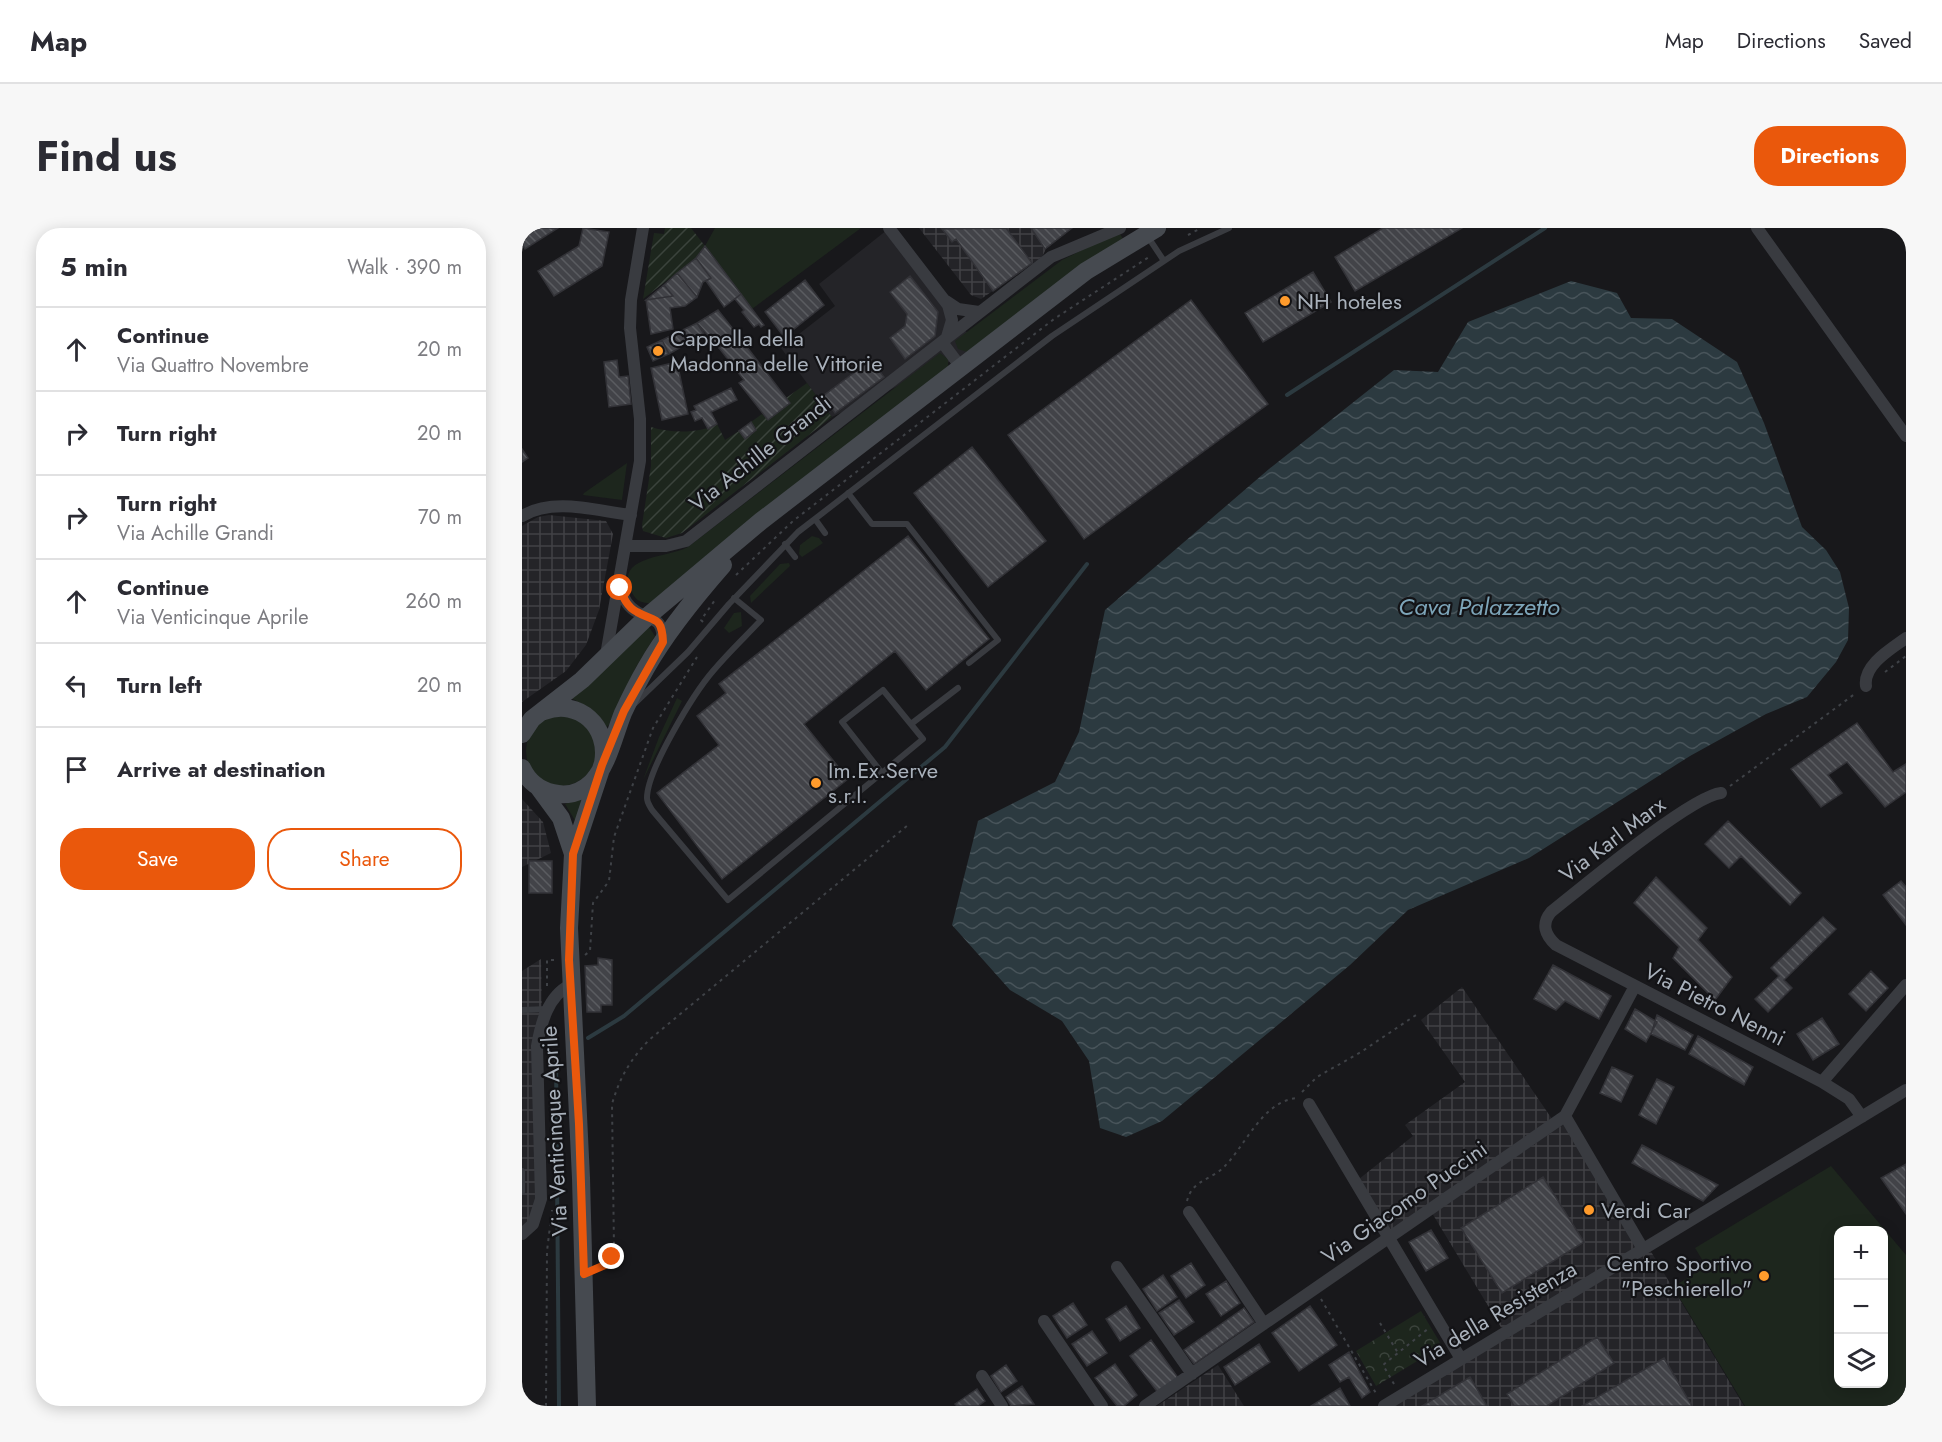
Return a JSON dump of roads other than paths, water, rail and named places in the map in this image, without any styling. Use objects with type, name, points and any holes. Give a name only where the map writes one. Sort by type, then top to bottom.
[{"type":"main road","points":[[522,734],[539,714],[570,690],[648,616],[762,521],[1086,271],[1148,230]]},
{"type":"main road","points":[[522,779],[557,794],[577,791],[593,781],[624,711],[663,642],[708,582],[762,521]]},
{"type":"main road","points":[[522,724],[553,708],[565,708],[589,718],[603,739],[602,765]]},
{"type":"main road","name":"Via Venticinque Aprile","points":[[586,1406],[584,1274],[569,960],[573,854],[602,765]]},
{"type":"main road","points":[[522,768],[530,781],[540,788]]},
{"type":"main road","name":"Via Venticinque Aprile","points":[[540,788],[561,819],[573,854]]},
{"type":"street","points":[[606,656],[620,588],[641,447],[630,315],[643,228]]},
{"type":"street","points":[[889,228],[945,300],[958,309],[979,312]]},
{"type":"street","name":"Via Achille Grandi","points":[[626,546],[666,546],[686,541],[1051,257],[1120,228]]},
{"type":"street","points":[[1757,228],[1906,436]]},
{"type":"street","points":[[945,300],[952,320],[944,340],[960,366]]},
{"type":"street","points":[[522,516],[534,509],[551,506],[631,515]]},
{"type":"street","points":[[620,588],[629,606],[659,624],[663,642]]},
{"type":"street","points":[[1866,686],[1866,677],[1876,662],[1906,638]]},
{"type":"street","name":"Via Karl Marx","points":[[1546,932],[1545,924],[1551,912],[1662,826],[1706,797],[1721,793]]},
{"type":"street","name":"Via Pietro Nenni","points":[[1546,932],[1556,945],[1822,1082],[1849,1099],[1862,1117]]},
{"type":"street","points":[[1822,1082],[1906,985]]},
{"type":"street","points":[[522,1234],[537,1215],[541,1199],[537,1046],[540,1030],[548,1009],[560,990],[570,986]]},
{"type":"street","name":"Via Giacomo Puccini","points":[[1145,1406],[1565,1116],[1635,986]]},
{"type":"street","name":"Via della Resistenza","points":[[1381,1401],[1400,1396],[1906,1090]]},
{"type":"street","points":[[1309,1104],[1461,1359]]},
{"type":"street","points":[[1565,1116],[1643,1249]]},
{"type":"street","points":[[1190,1212],[1264,1324]]},
{"type":"street","points":[[1118,1267],[1192,1374]]},
{"type":"street","points":[[1044,1322],[1102,1406]]},
{"type":"street","points":[[982,1376],[1002,1406]]},
{"type":"lane","points":[[624,711],[638,702],[710,628],[734,598],[785,544],[815,519],[1052,336],[1179,251],[1229,228]]},
{"type":"lane","points":[[1148,230],[1164,261]]},
{"type":"lane","points":[[848,493],[872,524],[907,524],[998,640],[969,663]]},
{"type":"lane","points":[[815,519],[825,533]]},
{"type":"lane","points":[[785,544],[795,557]]},
{"type":"lane","points":[[734,598],[761,620],[712,672],[686,711],[657,764],[646,801],[728,900],[924,739],[883,690],[842,722],[882,773]]},
{"type":"lane","points":[[911,724],[958,688]]},
{"type":"lane","points":[[522,1010],[548,1009]]},
{"type":"lane","points":[[522,1171],[522,1192]]},
{"type":"water","name":"Cava Palazzetto","points":[[1571,281],[1617,293],[1631,318],[1672,319],[1737,362],[1764,423],[1802,527],[1826,550],[1840,572],[1849,608],[1848,640],[1836,662],[1807,697],[1766,714],[1690,756],[1529,858],[1408,910],[1350,965],[1162,1121],[1126,1137],[1100,1128],[1089,1061],[1062,1021],[1010,990],[952,925],[978,821],[1055,782],[1079,732],[1105,610],[1269,469],[1394,370],[1438,372],[1468,322]]},
{"type":"waterway","points":[[1287,395],[1545,228]]},
{"type":"waterway","points":[[588,1038],[624,1016],[945,747],[1087,564]]},
{"type":"waterway","points":[[556,1055],[559,1406]]},
{"type":"place","name":"NH hoteles","points":[[1285,301]]},
{"type":"place","name":"Cappella della Madonna delle Vittorie","points":[[658,351]]},
{"type":"place","name":"Im.Ex.Serve s.r.l.","points":[[816,783]]},
{"type":"place","name":"Verdi Car","points":[[1589,1210]]},
{"type":"place","name":"Centro Sportivo \"Peschierello\"","points":[[1764,1276]]}]
